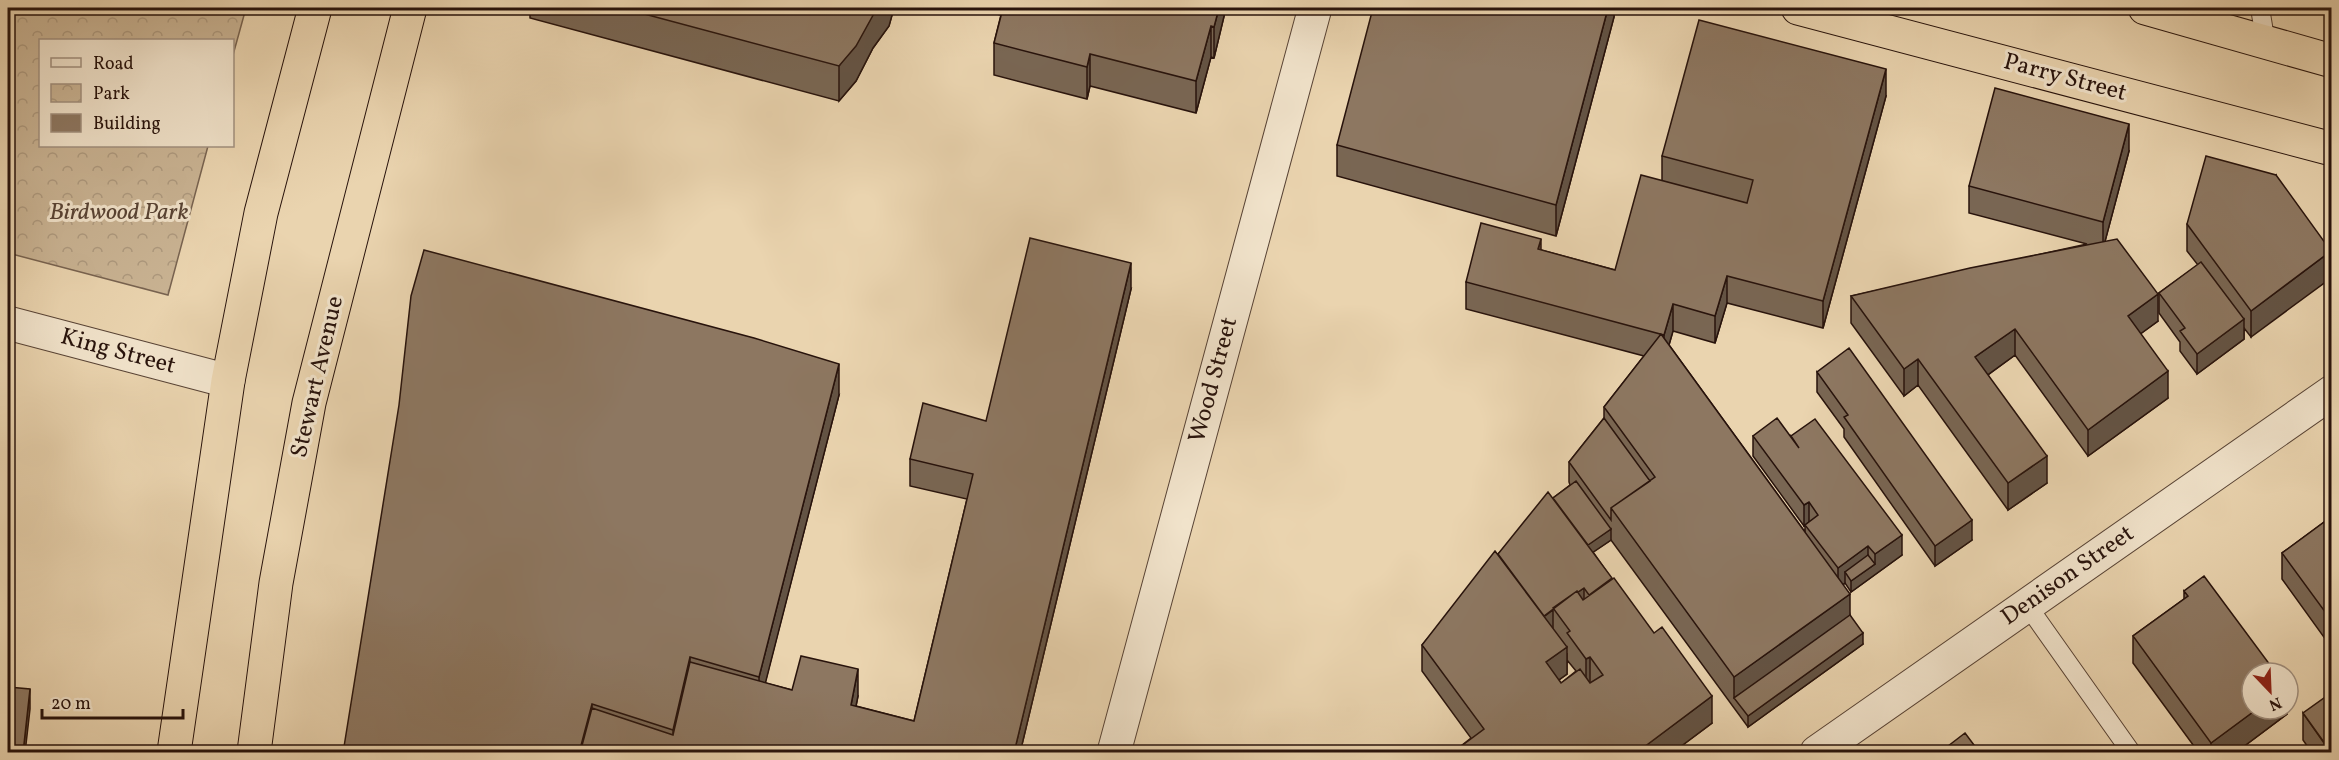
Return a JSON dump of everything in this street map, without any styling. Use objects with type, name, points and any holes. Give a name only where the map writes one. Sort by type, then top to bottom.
[{"type":"highway","points":[[174,753],[228,381],[261,213],[315,8]]},
{"type":"highway","name":"Stewart Avenue","points":[[255,753],[276,583],[309,403],[410,8]]},
{"type":"highway","name":"Parry Street","points":[[1798,8],[2331,149]]},
{"type":"highway","points":[[2145,8],[2331,61]]},
{"type":"highway","points":[[2276,46],[2331,74]]},
{"type":"street","name":"Wood Street","points":[[1114,753],[1315,8]]},
{"type":"street","name":"King Street","points":[[8,323],[228,381]]},
{"type":"street","name":"Denison Street","points":[[1819,752],[2326,392]]},
{"type":"lane","points":[[2260,8],[2276,46]]},
{"type":"lane","points":[[2027,605],[2131,753]]},
{"type":"green space","name":"Birdwood Park","points":[[8,8],[246,8],[234,51],[234,39],[39,39],[39,147],[208,147],[168,295],[8,253]]},
{"type":"building","points":[[622,8],[877,8],[856,46],[839,66]]},
{"type":"building","points":[[1003,8],[1219,8],[1214,27],[1211,26],[1196,81],[1090,54],[1087,67],[994,43]]},
{"type":"building","points":[[1373,8],[1608,8],[1556,205],[1337,145]]},
{"type":"building","points":[[1699,20],[1886,69],[1823,301],[1727,276],[1715,316],[1673,304],[1664,335],[1466,282],[1481,223],[1541,239],[1538,249],[1615,270],[1641,175],[1747,203],[1753,180],[1662,156]]},
{"type":"building","points":[[1995,88],[2129,124],[2103,222],[1969,186]]},
{"type":"building","points":[[2206,156],[2276,175],[2331,251],[2251,311],[2187,224]]},
{"type":"building","points":[[1030,238],[1131,263],[1014,753],[580,753],[592,708],[673,735],[690,662],[792,690],[801,656],[858,669],[851,705],[914,721],[973,474],[910,459],[923,403],[986,421]]},
{"type":"building","points":[[2117,239],[2158,294],[2128,316],[2168,371],[2088,430],[2015,329],[1975,357],[2047,456],[2008,483],[1918,359],[1904,369],[1851,296],[1970,268]]},
{"type":"building","points":[[424,250],[754,338],[839,364],[759,677],[690,657],[673,730],[592,704],[579,753],[343,753],[399,405],[411,296]]},
{"type":"building","points":[[2201,262],[2244,319],[2197,354],[2180,331],[2185,328],[2159,293]]},
{"type":"building","points":[[1661,334],[1850,594],[1734,677],[1611,508],[1655,477],[1604,407]]},
{"type":"building","points":[[1849,348],[1972,520],[1935,546],[1844,417],[1848,415],[1817,372]]},
{"type":"building","points":[[1604,418],[1650,481],[1611,508],[1611,520],[1569,462]]},
{"type":"building","points":[[1777,418],[1799,448],[1791,436],[1815,419],[1902,535],[1875,554],[1868,546],[1838,568],[1805,525],[1818,515],[1809,502],[1804,505],[1753,436]]},
{"type":"building","points":[[1576,481],[1611,529],[1588,545],[1553,498]]},
{"type":"building","points":[[1548,492],[1612,578],[1589,595],[1584,588],[1577,591],[1544,616],[1498,554]]},
{"type":"building","points":[[2331,517],[2331,620],[2282,553]]},
{"type":"building","points":[[1495,551],[1567,647],[1546,662],[1561,683],[1580,669],[1590,683],[1603,675],[1590,657],[1586,659],[1567,633],[1570,631],[1553,608],[1577,591],[1583,600],[1614,578],[1654,633],[1662,627],[1712,696],[1636,753],[1452,753],[1484,729],[1422,645]]},
{"type":"building","points":[[1868,555],[1875,564],[1851,581],[1845,572]]},
{"type":"building","points":[[2204,576],[2267,661],[2240,661],[2241,721],[2211,743],[2133,636],[2188,596],[2184,591]]},
{"type":"building","points":[[1850,615],[1863,633],[1748,716],[1734,698]]},
{"type":"building","points":[[8,687],[30,689],[23,753],[8,753]]},
{"type":"building","points":[[2331,693],[2331,752],[2303,713]]},
{"type":"building","points":[[1965,733],[1980,753],[1939,753]]}]
